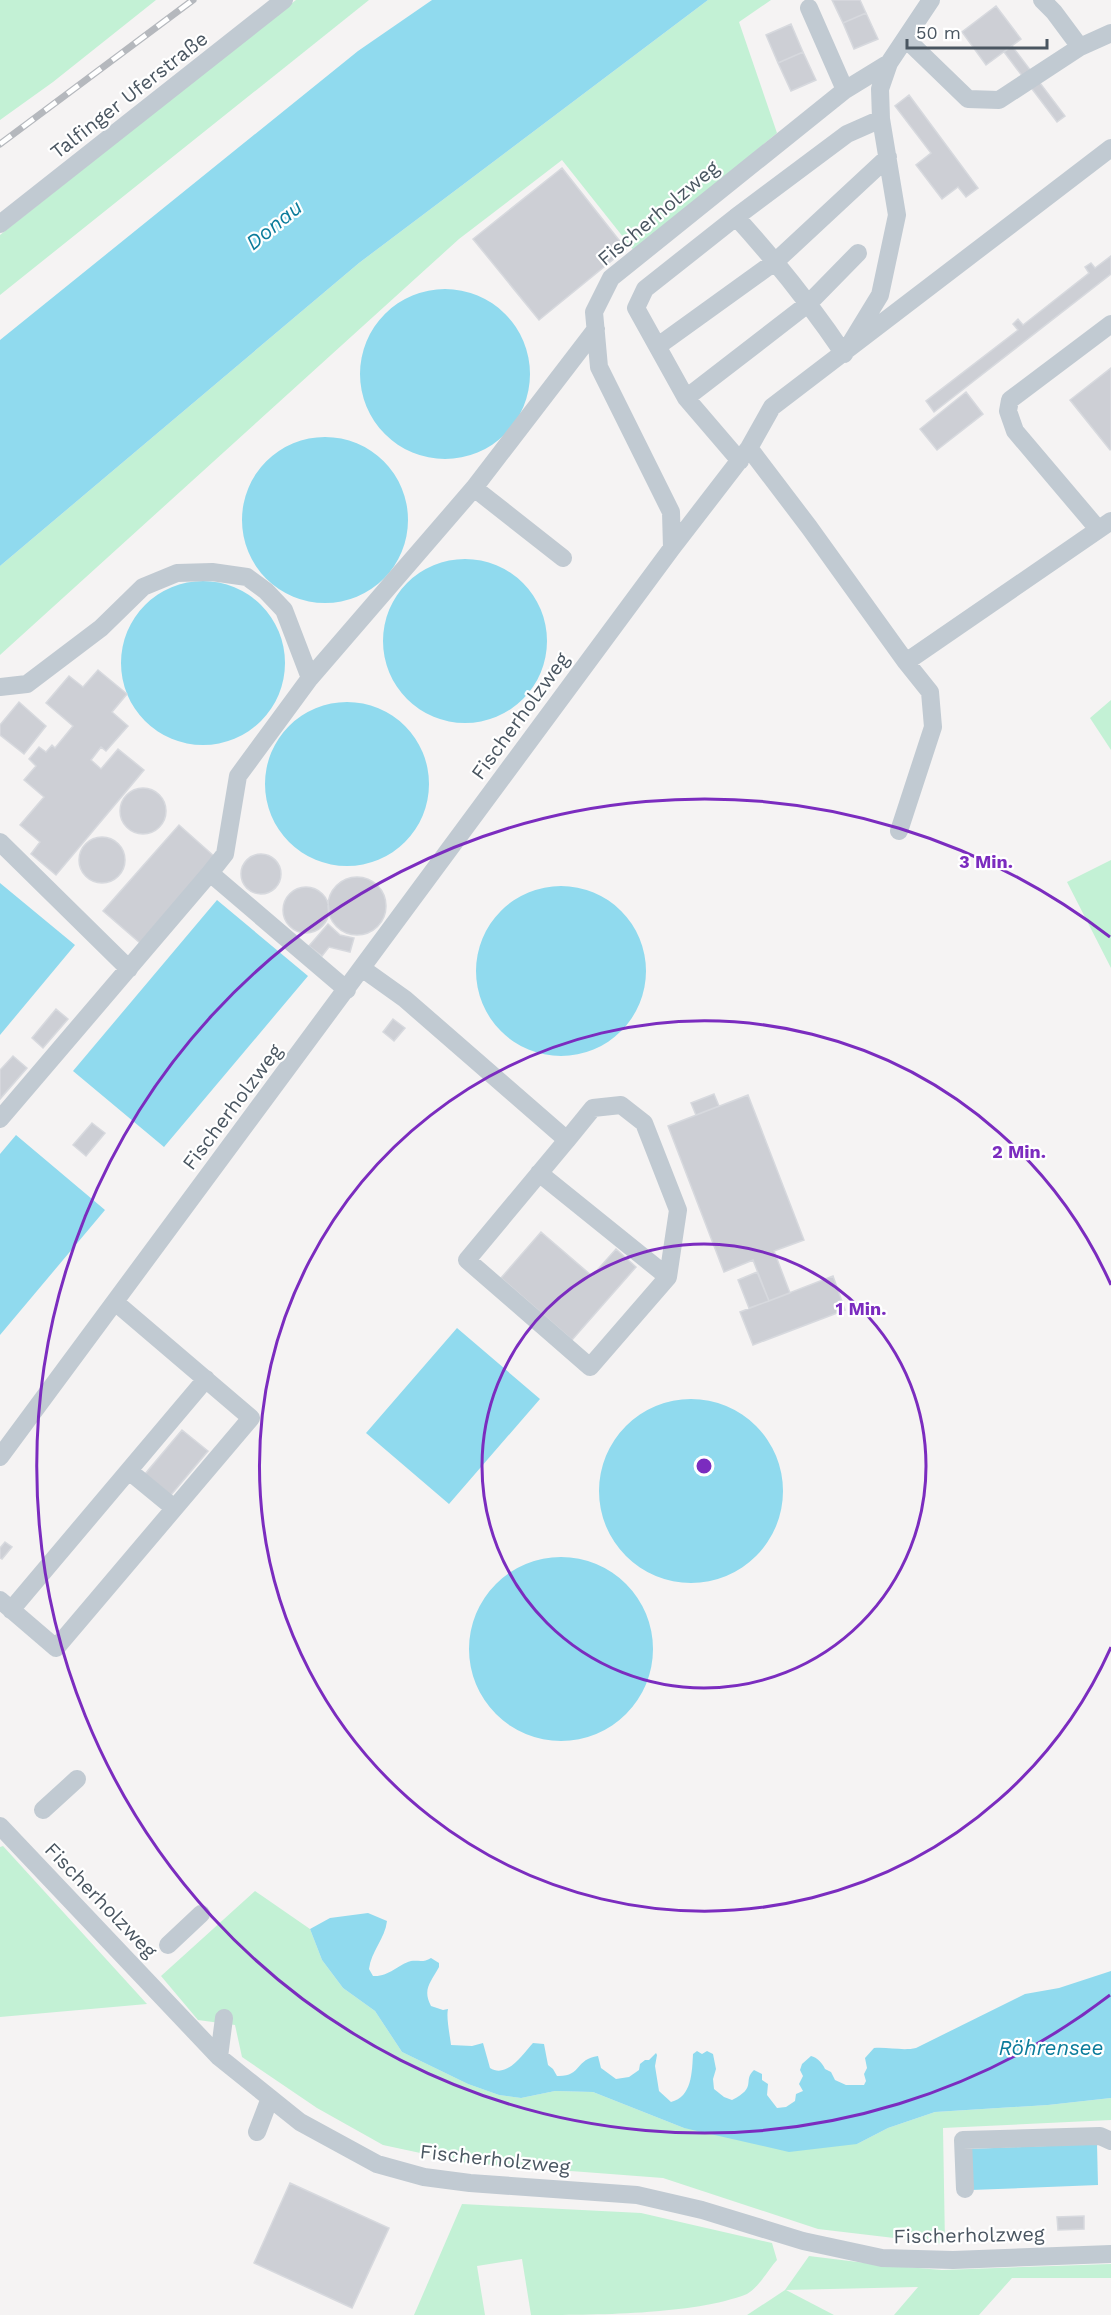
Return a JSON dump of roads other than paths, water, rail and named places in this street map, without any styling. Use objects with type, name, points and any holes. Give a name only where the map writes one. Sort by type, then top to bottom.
[{"type":"street","name":"Talfinger Uferstraße","points":[[0,224],[284,0]]},
{"type":"street","points":[[844,354],[880,295],[897,215],[881,119],[880,89],[889,63],[931,0]]},
{"type":"street","points":[[1042,0],[1080,47]]},
{"type":"street","points":[[809,8],[845,90]]},
{"type":"street","points":[[906,39],[968,99],[999,100],[1080,47],[1111,33]]},
{"type":"street","name":"Fischerholzweg","points":[[0,1458],[672,548],[671,512],[599,367],[594,312],[611,278],[845,90],[889,63]]},
{"type":"street","points":[[881,119],[847,134],[736,218],[645,289],[636,308],[686,398],[744,454],[809,527],[930,692],[933,727],[899,831]]},
{"type":"street","points":[[672,548],[744,454],[772,407],[1111,148]]},
{"type":"street","points":[[658,346],[776,261],[888,157]]},
{"type":"street","points":[[736,218],[776,261],[809,303],[844,354]]},
{"type":"street","points":[[686,398],[809,303],[858,253]]},
{"type":"street","points":[[906,662],[1105,525],[1015,431],[1008,411],[1010,400],[1111,324]]},
{"type":"street","points":[[0,1119],[225,854],[238,776],[310,678],[474,488],[596,329]]},
{"type":"street","points":[[474,488],[563,558]]},
{"type":"street","points":[[0,687],[27,684],[101,628],[142,587],[177,573],[213,572],[247,577],[266,591],[284,610],[310,678]]},
{"type":"street","points":[[0,842],[129,969]]},
{"type":"street","points":[[210,873],[347,990]]},
{"type":"street","points":[[363,969],[405,999],[431,1026],[567,1140]]},
{"type":"street","points":[[621,1105],[644,1123],[678,1210],[668,1277],[590,1367],[468,1260],[567,1140],[593,1108],[621,1105]]},
{"type":"street","points":[[539,1173],[668,1277]]},
{"type":"street","points":[[115,1302],[206,1379],[251,1418],[56,1648],[6,1605],[129,1471],[206,1379]]},
{"type":"street","points":[[129,1471],[174,1508]]},
{"type":"street","points":[[43,1810],[77,1779]]},
{"type":"street","name":"Fischerholzweg","points":[[0,1826],[219,2057],[300,2122],[377,2164],[424,2177],[470,2183],[638,2195],[702,2210],[803,2241],[882,2258],[953,2260],[1111,2254]]},
{"type":"street","points":[[168,1945],[201,1914]]},
{"type":"street","points":[[219,2057],[224,2018]]},
{"type":"street","points":[[257,2132],[270,2098]]},
{"type":"street","points":[[965,2189],[963,2140],[1100,2136],[1111,2141]]},
{"type":"water","name":"Donau","points":[[432,0],[708,0],[359,263],[0,566],[0,340],[358,51]]},
{"type":"water","points":[[445,289],[477,296],[505,314],[523,342],[530,374],[523,406],[505,434],[477,452],[445,459],[413,452],[385,434],[367,406],[360,374],[367,342],[385,314],[413,296]]},
{"type":"water","points":[[325,437],[357,443],[384,461],[402,488],[408,520],[402,552],[384,579],[357,597],[325,603],[293,597],[266,579],[248,552],[242,520],[248,488],[266,461],[293,443]]},
{"type":"water","points":[[465,559],[496,565],[523,583],[541,610],[547,641],[541,672],[523,699],[496,717],[465,723],[434,717],[407,699],[389,672],[383,641],[389,610],[407,583],[434,565]]},
{"type":"water","points":[[203,581],[234,588],[261,605],[278,632],[285,663],[278,694],[261,721],[234,738],[203,745],[172,738],[145,721],[128,694],[121,663],[128,632],[145,605],[172,588]]},
{"type":"water","points":[[347,702],[378,709],[405,726],[422,753],[429,784],[422,815],[405,842],[378,859],[347,866],[316,859],[289,842],[272,815],[265,784],[272,753],[289,726],[316,709]]},
{"type":"water","points":[[0,883],[75,945],[0,1035]]},
{"type":"water","points":[[561,886],[578,887],[594,892],[621,911],[640,938],[645,954],[645,988],[640,1004],[621,1031],[594,1050],[578,1055],[561,1056],[544,1055],[528,1050],[501,1031],[482,1004],[477,988],[476,971],[477,954],[482,938],[501,911],[528,892],[544,887]]},
{"type":"water","points":[[217,900],[308,976],[164,1147],[73,1071]]},
{"type":"water","points":[[16,1135],[105,1210],[0,1335],[0,1154]]},
{"type":"water","points":[[457,1328],[540,1399],[449,1504],[366,1433]]},
{"type":"water","points":[[691,1399],[726,1406],[756,1426],[776,1456],[783,1491],[776,1526],[756,1556],[726,1576],[691,1583],[656,1576],[626,1556],[606,1526],[599,1491],[606,1456],[626,1426],[656,1406]]},
{"type":"water","points":[[561,1557],[596,1564],[626,1584],[646,1614],[653,1649],[646,1684],[626,1714],[596,1734],[561,1741],[526,1734],[496,1714],[476,1684],[469,1649],[476,1614],[496,1584],[526,1564]]},
{"type":"water","name":"Röhrensee","points":[[368,1913],[387,1921],[384,1934],[370,1963],[369,1969],[373,1976],[384,1975],[411,1961],[431,1958],[439,1963],[427,1995],[431,2006],[443,2010],[448,2009],[451,2045],[472,2046],[483,2043],[490,2068],[496,2071],[514,2064],[533,2043],[544,2044],[548,2065],[557,2076],[571,2074],[585,2061],[598,2056],[601,2068],[616,2079],[629,2077],[639,2070],[640,2064],[649,2060],[656,2053],[655,2066],[659,2091],[671,2102],[683,2095],[687,2089],[690,2083],[693,2054],[697,2051],[702,2054],[707,2051],[713,2054],[716,2069],[713,2079],[714,2089],[724,2097],[732,2100],[745,2091],[754,2070],[762,2074],[762,2080],[768,2084],[767,2095],[777,2108],[786,2107],[795,2101],[796,2094],[803,2091],[799,2084],[803,2076],[800,2070],[802,2064],[811,2056],[818,2059],[825,2069],[831,2072],[835,2080],[846,2085],[864,2085],[866,2081],[864,2074],[867,2068],[865,2058],[874,2048],[916,2048],[1025,1994],[1059,1988],[1111,1971],[1111,2098],[1048,2105],[935,2112],[888,2128],[857,2144],[789,2152],[684,2128],[593,2092],[555,2091],[521,2098],[499,2095],[468,2084],[402,2052],[375,2011],[343,1988],[322,1960],[310,1929],[330,1918]]},
{"type":"water","points":[[1097,2144],[1098,2185],[971,2190],[969,2149]]},
{"type":"railway","points":[[0,144],[193,0]]}]
